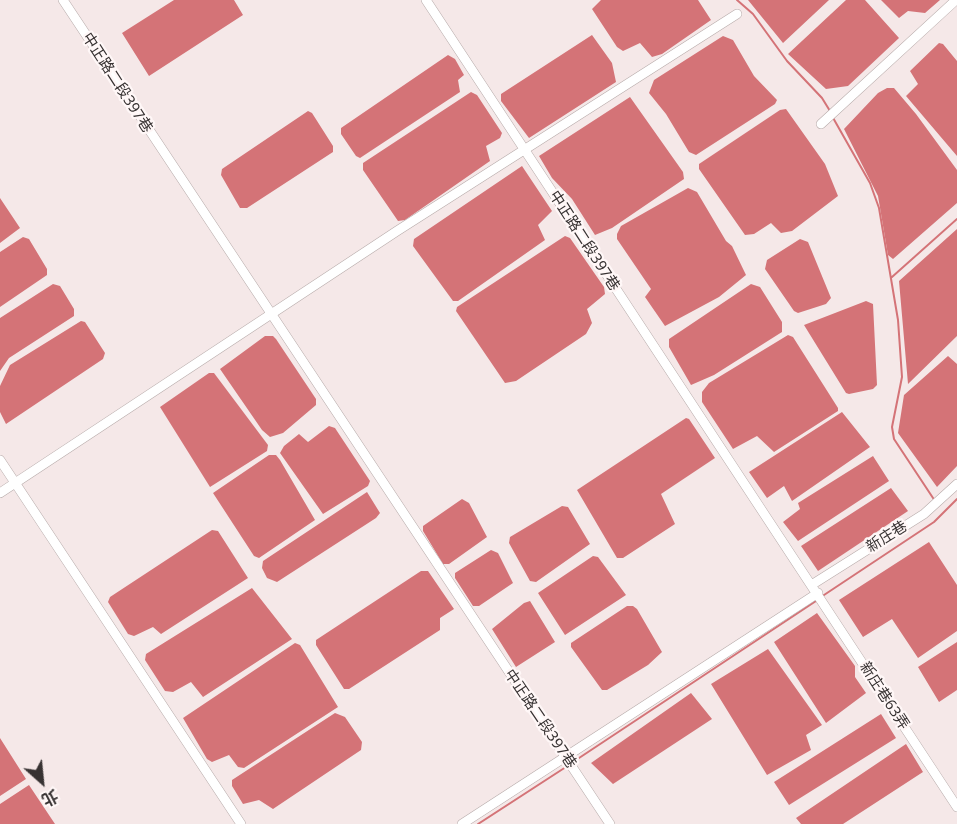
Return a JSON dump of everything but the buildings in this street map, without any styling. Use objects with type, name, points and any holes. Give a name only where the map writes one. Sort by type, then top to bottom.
[{"type":"street","name":"中正路二段397巷","points":[[63,0],[610,824]]},
{"type":"street","name":"中正路二段397巷","points":[[426,0],[815,588]]},
{"type":"street","points":[[821,124],[956,0]]},
{"type":"street","points":[[0,493],[737,14]]},
{"type":"street","points":[[0,460],[241,824]]},
{"type":"street","name":"新庄巷","points":[[462,824],[924,514],[957,484]]},
{"type":"street","name":"新庄巷63弄","points":[[815,588],[957,807]]},
{"type":"shaded area","points":[[174,0],[234,0],[243,15],[149,76],[122,33]]},
{"type":"shaded area","points":[[601,0],[698,0],[711,20],[662,54],[652,57],[640,43],[623,51],[617,47],[592,9]]},
{"type":"shaded area","points":[[748,0],[829,0],[783,43]]},
{"type":"shaded area","points":[[846,0],[865,0],[899,38],[848,86],[826,89],[788,54]]},
{"type":"shaded area","points":[[881,0],[940,0],[925,13],[908,11],[899,18]]},
{"type":"shaded area","points":[[592,35],[612,63],[616,82],[529,138],[501,101],[501,94]]},
{"type":"shaded area","points":[[723,36],[733,40],[754,76],[777,100],[775,104],[696,155],[689,152],[666,114],[649,93],[654,80]]},
{"type":"shaded area","points":[[939,43],[943,44],[957,61],[957,156],[906,96],[918,84],[910,71]]},
{"type":"shaded area","points":[[448,55],[455,59],[464,75],[458,80],[460,92],[360,158],[356,156],[341,134],[341,128]]},
{"type":"shaded area","points":[[887,88],[894,88],[957,170],[957,203],[893,259],[888,255],[878,196],[844,129],[878,93]]},
{"type":"shaded area","points":[[471,92],[477,95],[502,133],[500,138],[486,146],[490,161],[405,220],[398,221],[363,170],[363,163]]},
{"type":"shaded area","points":[[630,97],[683,172],[684,179],[612,228],[595,235],[572,199],[552,178],[539,156]]},
{"type":"shaded area","points":[[786,109],[825,164],[838,196],[792,231],[781,233],[771,223],[754,234],[745,235],[699,169],[699,164],[780,110]]},
{"type":"shaded area","points":[[308,111],[312,113],[333,146],[333,152],[247,208],[240,208],[221,175],[222,169]]},
{"type":"shaded area","points":[[522,166],[552,211],[538,225],[545,240],[458,301],[453,301],[413,246],[414,239]]},
{"type":"shaded area","points":[[688,188],[697,192],[726,241],[732,246],[746,275],[719,297],[665,326],[645,297],[651,289],[617,239],[617,234],[621,226]]},
{"type":"shaded area","points":[[0,198],[20,228],[0,243]]},
{"type":"shaded area","points":[[957,229],[957,336],[908,384],[899,281]]},
{"type":"shaded area","points":[[565,236],[570,238],[604,287],[605,294],[587,309],[592,323],[586,334],[516,381],[505,383],[456,311],[457,307]]},
{"type":"shaded area","points":[[23,237],[29,239],[47,269],[47,275],[0,307],[0,252]]},
{"type":"shaded area","points":[[800,239],[808,242],[831,298],[826,304],[798,313],[794,311],[765,269],[767,260]]},
{"type":"shaded area","points":[[53,284],[60,286],[74,309],[74,316],[9,358],[0,371],[0,318]]},
{"type":"shaded area","points":[[751,284],[760,287],[782,322],[782,332],[714,375],[691,385],[669,347],[669,339]]},
{"type":"shaded area","points":[[866,301],[873,304],[877,385],[873,389],[849,394],[846,393],[804,325]]},
{"type":"shaded area","points":[[81,321],[85,322],[105,353],[103,359],[6,424],[0,412],[0,386],[10,365]]},
{"type":"shaded area","points":[[788,335],[793,337],[838,411],[774,452],[757,436],[733,449],[702,402],[702,392],[709,383]]},
{"type":"shaded area","points":[[265,336],[273,336],[276,339],[316,399],[316,405],[283,433],[270,437],[262,430],[220,369]]},
{"type":"shaded area","points":[[948,356],[957,364],[957,466],[937,487],[898,433],[904,395]]},
{"type":"shaded area","points":[[209,373],[214,373],[268,445],[267,451],[210,487],[160,407]]},
{"type":"shaded area","points":[[842,412],[870,447],[792,501],[784,486],[767,498],[749,472]]},
{"type":"shaded area","points":[[686,418],[689,419],[715,458],[661,494],[675,524],[623,558],[617,558],[577,490]]},
{"type":"shaded area","points":[[329,426],[335,428],[370,481],[368,486],[323,514],[280,453],[284,446],[299,434],[308,442]]},
{"type":"shaded area","points":[[269,455],[276,455],[280,460],[315,520],[259,558],[254,556],[213,493]]},
{"type":"shaded area","points":[[873,456],[889,481],[798,541],[783,522],[800,509],[798,503]]},
{"type":"shaded area","points":[[891,488],[908,511],[818,571],[801,546]]},
{"type":"shaded area","points":[[367,492],[380,513],[376,518],[277,582],[267,578],[262,568],[263,561]]},
{"type":"shaded area","points":[[462,499],[469,503],[487,537],[449,564],[443,564],[423,531],[423,526]]},
{"type":"shaded area","points":[[562,506],[568,507],[590,544],[536,582],[530,581],[509,543],[510,537]]},
{"type":"shaded area","points":[[212,530],[218,531],[248,578],[161,634],[153,627],[134,636],[128,634],[108,602],[110,597]]},
{"type":"shaded area","points":[[929,542],[957,585],[957,631],[918,658],[892,619],[863,637],[839,600]]},
{"type":"shaded area","points":[[491,550],[498,553],[513,583],[479,606],[473,606],[455,578],[455,573]]},
{"type":"shaded area","points":[[593,556],[598,557],[626,595],[565,635],[538,593]]},
{"type":"shaded area","points":[[421,571],[428,571],[454,609],[440,618],[440,630],[349,689],[344,689],[316,645],[316,640]]},
{"type":"shaded area","points":[[252,588],[292,639],[203,697],[191,682],[173,692],[165,691],[145,660],[146,654]]},
{"type":"shaded area","points":[[530,601],[555,642],[516,667],[492,629],[524,603]]},
{"type":"shaded area","points":[[627,606],[637,609],[662,652],[648,665],[607,690],[602,690],[571,647],[571,643]]},
{"type":"shaded area","points":[[817,613],[855,666],[855,677],[866,693],[826,723],[774,642]]},
{"type":"shaded area","points":[[957,642],[957,690],[939,702],[918,667]]},
{"type":"shaded area","points":[[295,643],[300,645],[338,707],[244,768],[238,767],[229,755],[212,762],[207,759],[183,718]]},
{"type":"shaded area","points":[[768,649],[822,725],[806,735],[811,750],[767,775],[711,684]]},
{"type":"shaded area","points":[[691,693],[712,719],[613,784],[591,763]]},
{"type":"shaded area","points":[[335,713],[345,717],[362,742],[361,750],[273,809],[259,800],[243,804],[232,786],[232,780]]},
{"type":"shaded area","points":[[881,714],[896,738],[789,805],[774,782]]},
{"type":"shaded area","points":[[0,738],[26,779],[0,796]]},
{"type":"shaded area","points":[[906,744],[923,772],[843,824],[801,824],[796,818]]},
{"type":"shaded area","points":[[29,785],[55,824],[0,824],[0,804]]},
{"type":"waterway","points":[[737,0],[753,14],[787,61],[822,98],[830,111]]},
{"type":"waterway","points":[[832,116],[870,183],[879,208],[898,320],[902,377],[892,427],[894,439],[935,501]]},
{"type":"waterway","points":[[892,277],[957,219]]},
{"type":"waterway","points":[[821,597],[934,522],[957,499]]},
{"type":"waterway","points":[[573,762],[816,601]]},
{"type":"waterway","points":[[478,824],[569,765]]}]
